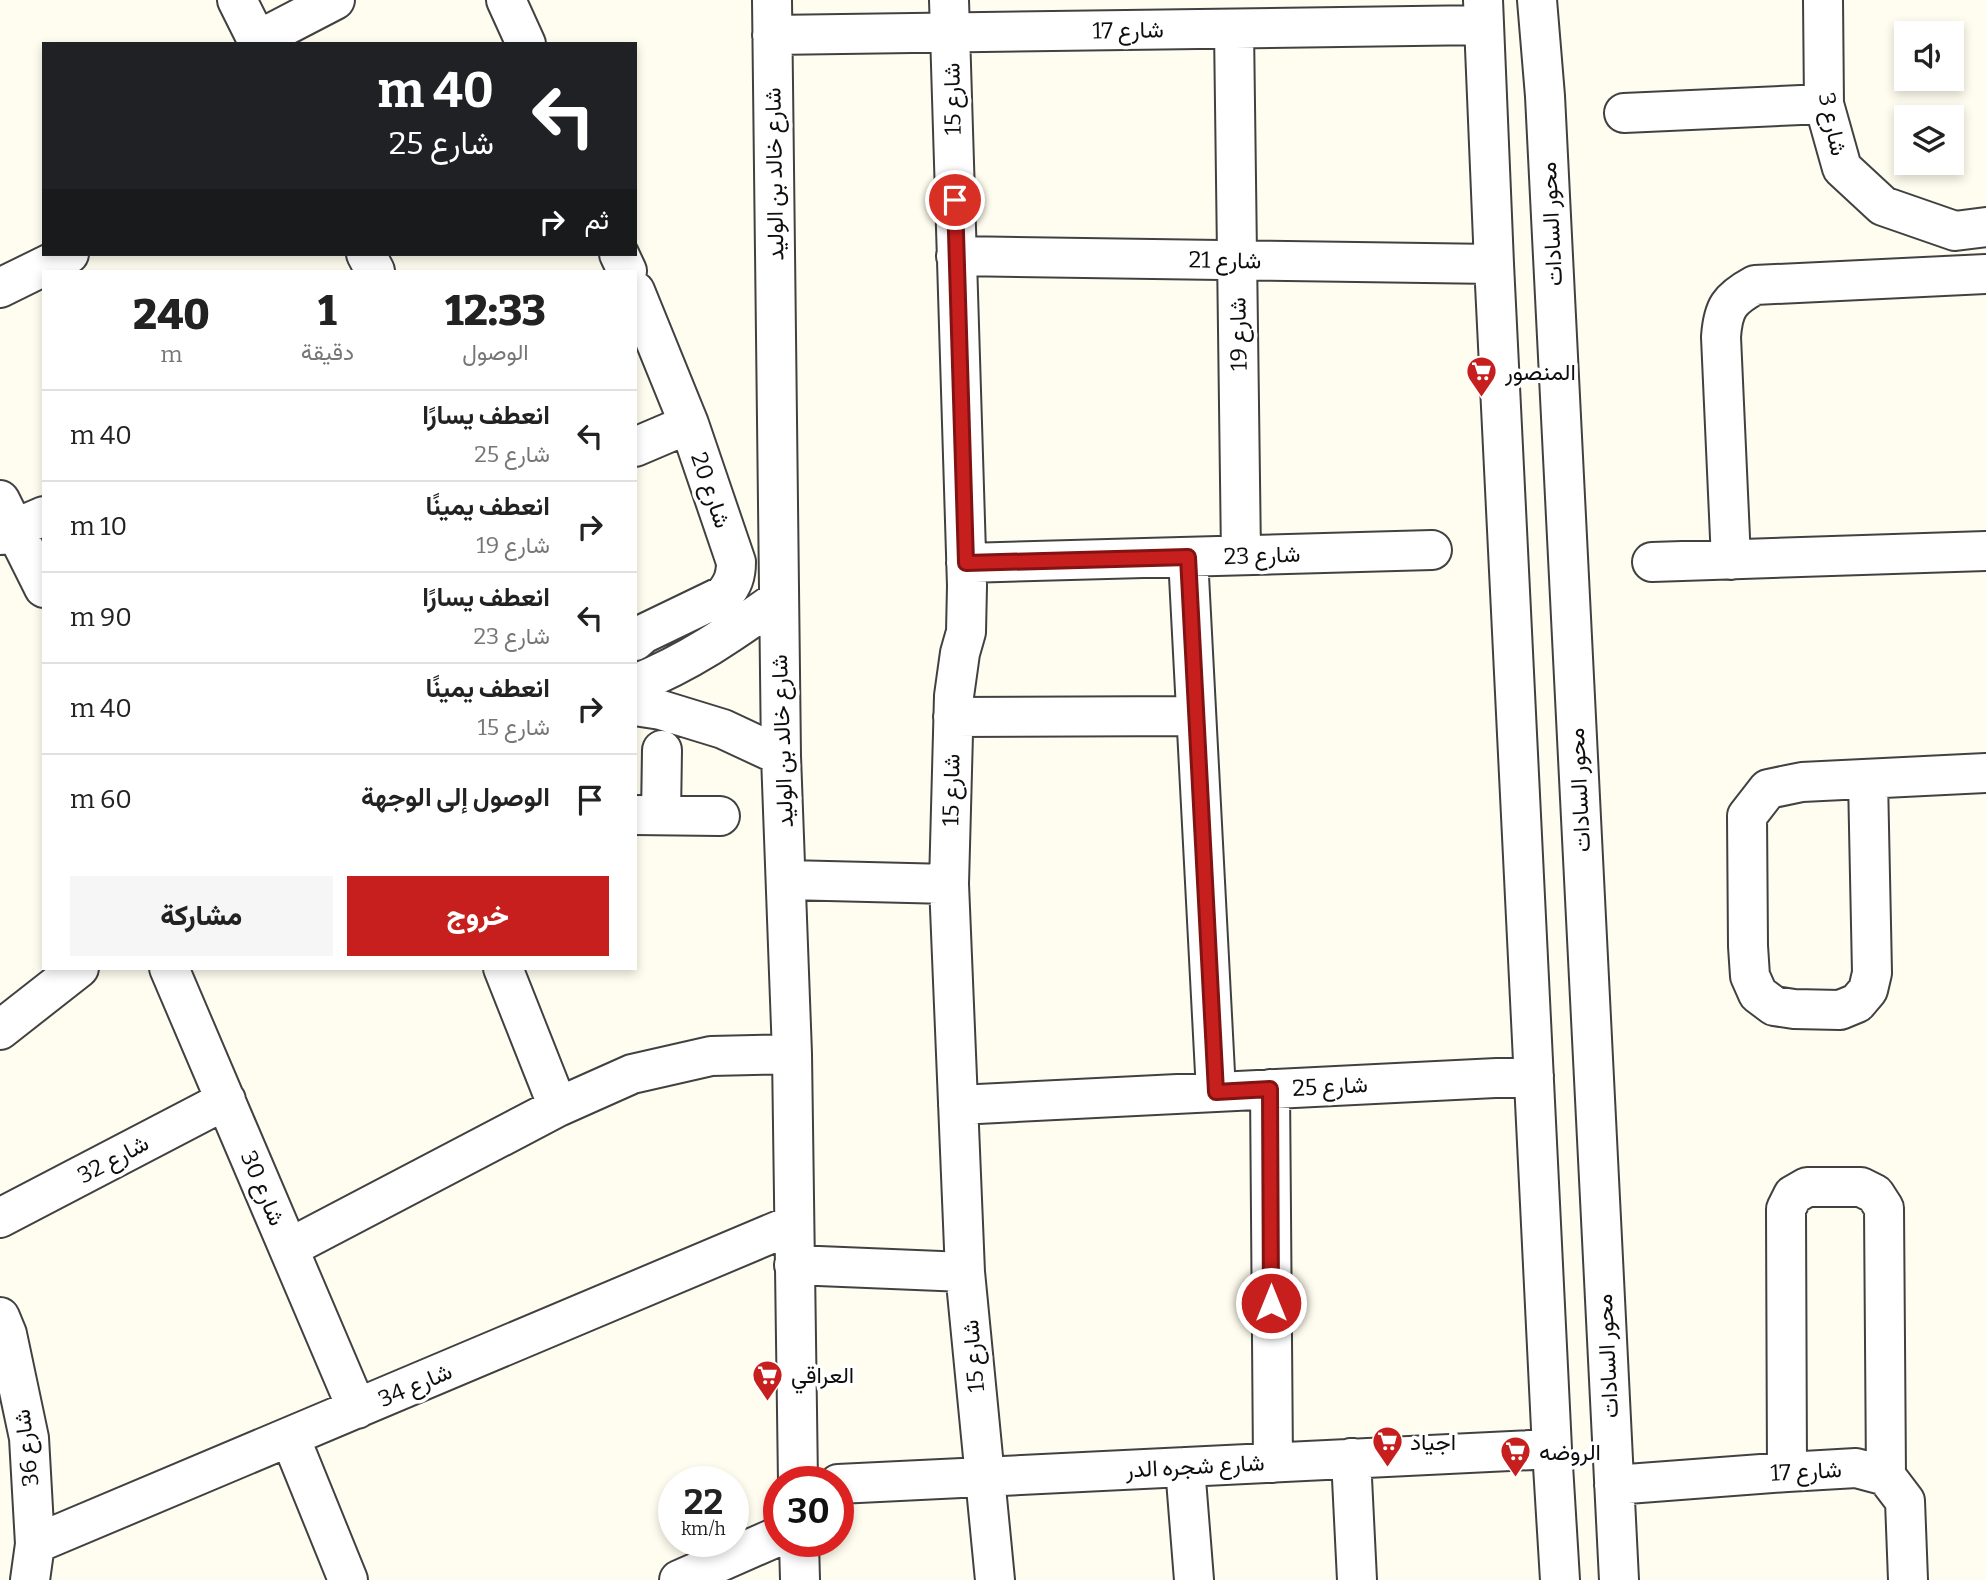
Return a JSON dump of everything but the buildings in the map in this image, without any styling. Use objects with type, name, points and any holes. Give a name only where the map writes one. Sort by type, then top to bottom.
[{"type":"street","points":[[237,0],[258,42],[335,0]]},
{"type":"street","points":[[506,0],[525,42]]},
{"type":"street","name":"محور السادات","points":[[1537,0],[1545,96],[1619,1580]]},
{"type":"street","name":"شارع 3","points":[[1823,0],[1824,104],[1842,168],[1884,206],[1955,231],[1986,227]]},
{"type":"street","points":[[1483,13],[1560,1580]]},
{"type":"street","name":"شارع 17","points":[[772,18],[950,16],[1234,29],[1483,13]]},
{"type":"street","name":"شارع 15","points":[[950,16],[967,586],[966,632],[957,674],[953,717],[949,884],[965,1272],[995,1580]]},
{"type":"street","name":"شارع خالد بن الوليد","points":[[772,18],[781,757],[792,1054],[798,1466]]},
{"type":"street","name":"شارع 19","points":[[1234,29],[1241,555]]},
{"type":"street","points":[[1486,98],[1545,96]]},
{"type":"street","points":[[1624,113],[1824,104]]},
{"type":"street","name":"شارع 21","points":[[956,256],[1494,264]]},
{"type":"street","points":[[43,270],[65,261]]},
{"type":"street","points":[[0,288],[42,271]]},
{"type":"street","points":[[1731,559],[1721,337],[1723,315],[1735,296],[1755,285],[1986,274]]},
{"type":"street","name":"شارع 20","points":[[637,300],[689,424],[736,562],[732,586],[724,595],[637,639]]},
{"type":"street","points":[[637,446],[689,424]]},
{"type":"street","points":[[14,520],[42,583]]},
{"type":"street","name":"شارع 23","points":[[966,563],[1432,550]]},
{"type":"street","points":[[1652,562],[1986,551]]},
{"type":"street","points":[[1188,557],[1216,1092]]},
{"type":"street","points":[[637,683],[722,640],[779,599]]},
{"type":"street","points":[[637,706],[661,710],[723,729],[781,757]]},
{"type":"street","points":[[953,717],[1196,716]]},
{"type":"street","points":[[673,751],[659,815],[720,816]]},
{"type":"street","points":[[1868,779],[1872,973],[1868,990],[1857,1003],[1840,1010],[1794,1010],[1774,1006],[1758,994],[1750,976],[1748,946],[1747,816],[1768,789],[1802,782],[1986,773]]},
{"type":"street","points":[[787,880],[949,884]]},
{"type":"street","points":[[0,1030],[76,970]]},
{"type":"street","name":"شارع 30","points":[[171,970],[357,1409]]},
{"type":"street","points":[[504,970],[558,1107]]},
{"type":"street","points":[[289,1248],[558,1107],[632,1074],[710,1056],[792,1054]]},
{"type":"street","name":"شارع 25","points":[[958,1105],[1534,1076]]},
{"type":"street","points":[[1270,1089],[1272,1463]]},
{"type":"street","name":"شارع 32","points":[[0,1218],[226,1100]]},
{"type":"street","points":[[1787,1472],[1786,1209],[1793,1195],[1807,1187],[1861,1187],[1875,1194],[1884,1208],[1886,1476],[1905,1501],[1908,1580]]},
{"type":"street","name":"شارع 34","points":[[32,1562],[290,1437],[794,1224]]},
{"type":"street","points":[[794,1265],[965,1272]]},
{"type":"street","name":"شارع 36","points":[[0,1317],[29,1438],[32,1562]]},
{"type":"street","points":[[290,1437],[348,1580]]},
{"type":"street","name":"شارع شجره الدر","points":[[854,1483],[1552,1448]]},
{"type":"street","points":[[1351,1458],[1357,1580]]},
{"type":"street","points":[[1185,1467],[1194,1580]]},
{"type":"street","name":"شارع 17","points":[[1614,1485],[1856,1468],[1886,1476]]},
{"type":"street","points":[[679,1580],[763,1543]]},
{"type":"street","points":[[799,1557],[800,1580]]},
{"type":"place","name":"المنصور","points":[[1482,399]]},
{"type":"place","name":"العراقي","points":[[768,1402]]},
{"type":"place","name":"اجياد","points":[[1387,1469]]},
{"type":"place","name":"الروضه","points":[[1516,1479]]},
{"type":"route","points":[[955,200],[966,563],[1188,557],[1216,1092],[1270,1089],[1271,1303]]}]
